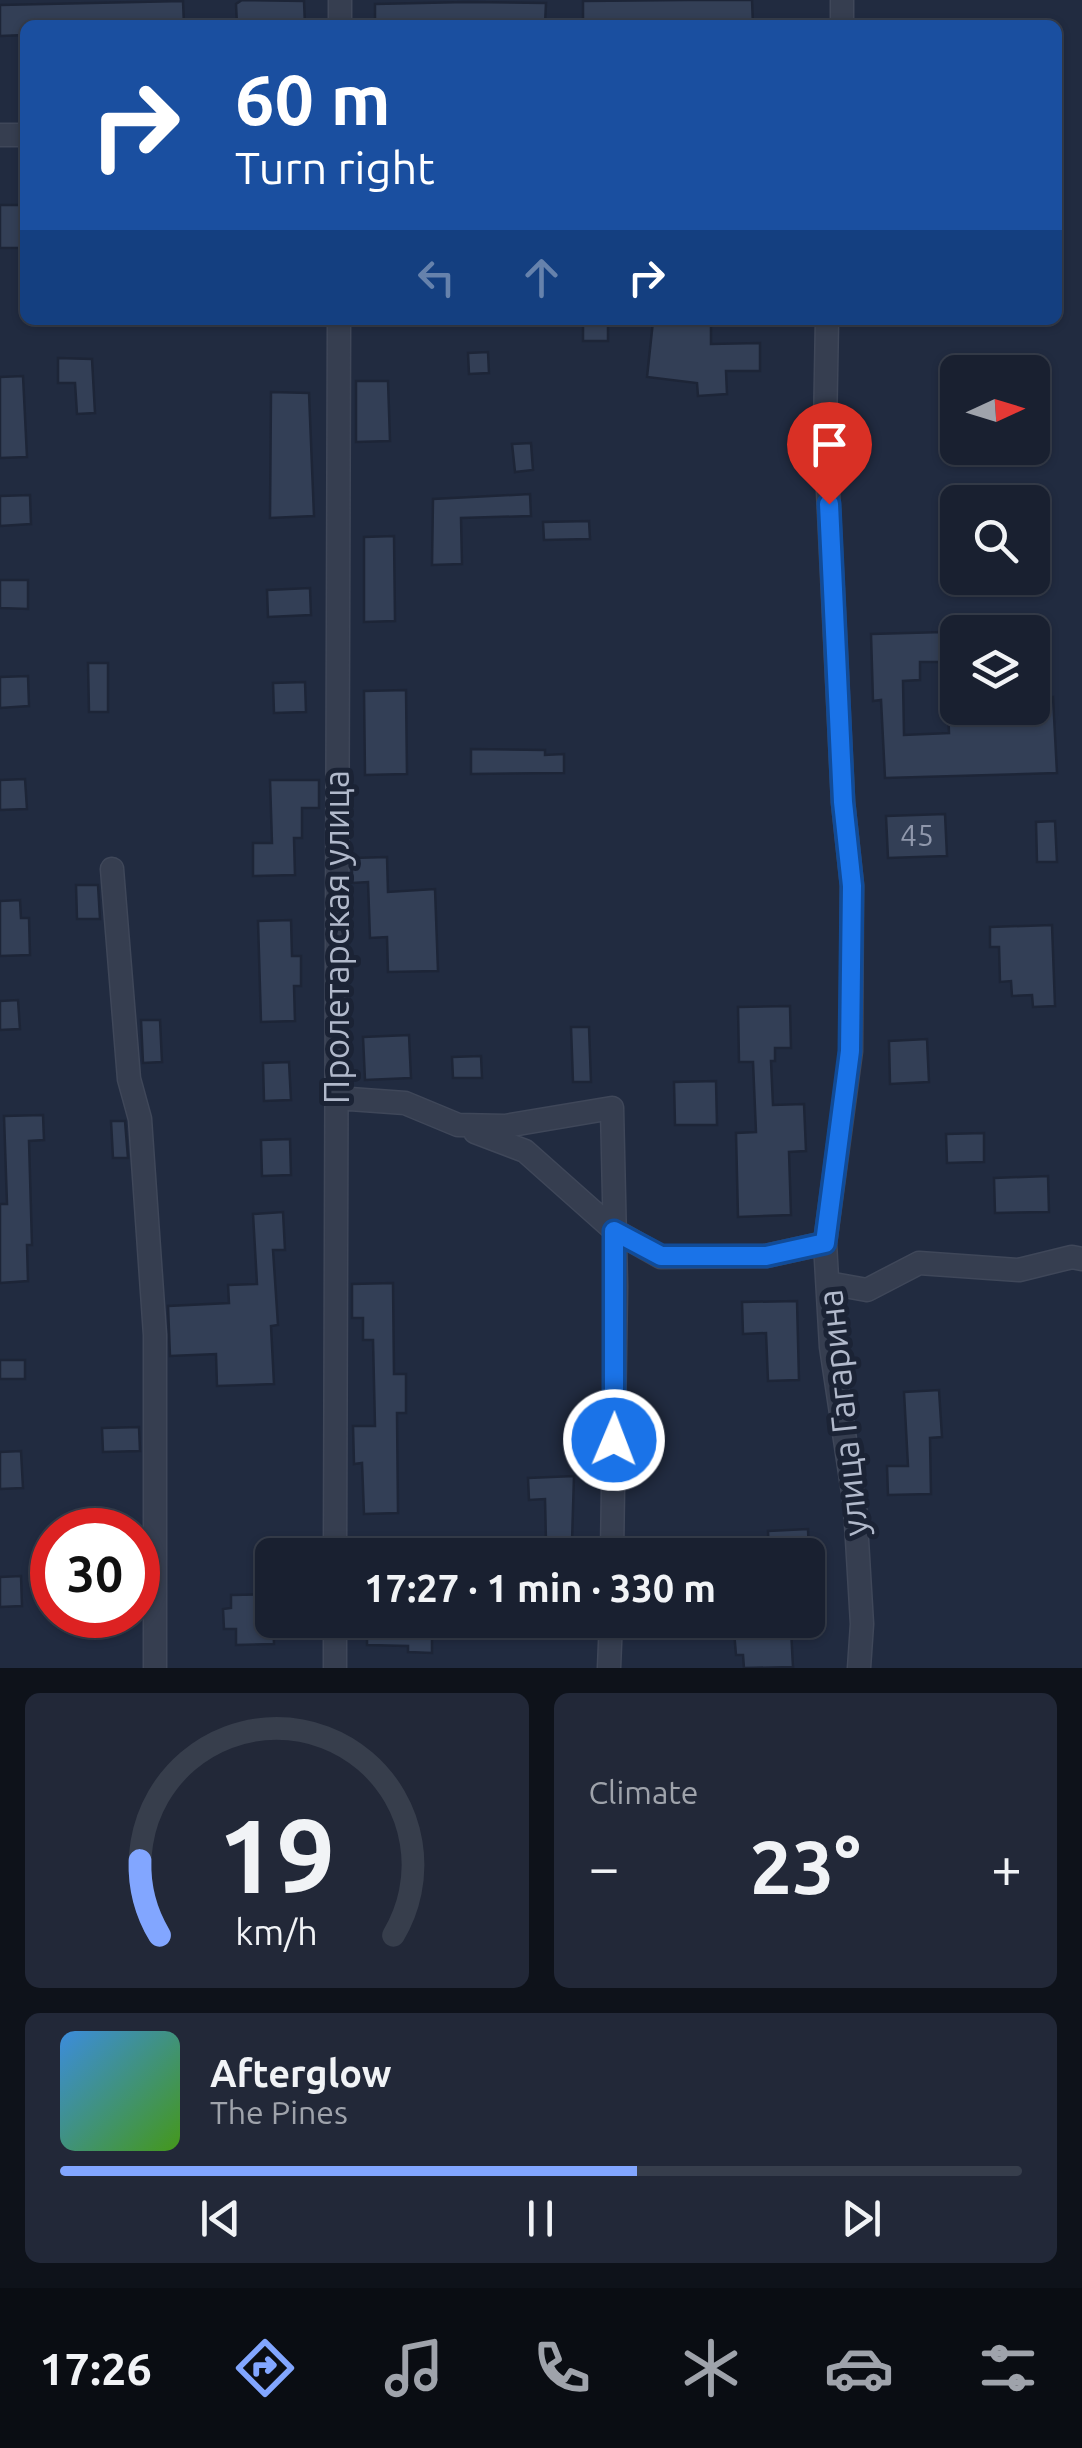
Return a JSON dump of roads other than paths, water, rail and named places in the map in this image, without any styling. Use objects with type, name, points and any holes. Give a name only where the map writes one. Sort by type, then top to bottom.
[{"type":"street","name":"Пролетарская улица","points":[[335,1538],[339,325]]},
{"type":"street","name":"улица Гагарина","points":[[827,325],[825,429],[843,802],[852,886],[850,1051],[825,1243],[831,1347],[855,1506],[862,1624],[859,1668]]},
{"type":"street","points":[[112,869],[129,1079],[140,1119],[154,1334],[155,1668]]},
{"type":"street","points":[[336,1098],[405,1103],[525,1150],[614,1231],[661,1256],[766,1256],[825,1243]]},
{"type":"street","points":[[458,1125],[505,1126],[612,1108],[612,1538]]},
{"type":"street","points":[[828,1284],[867,1290],[918,1264],[1019,1270],[1072,1257],[1082,1259]]},
{"type":"street","points":[[335,1638],[335,1668]]},
{"type":"street","points":[[609,1668],[610,1638]]}]
